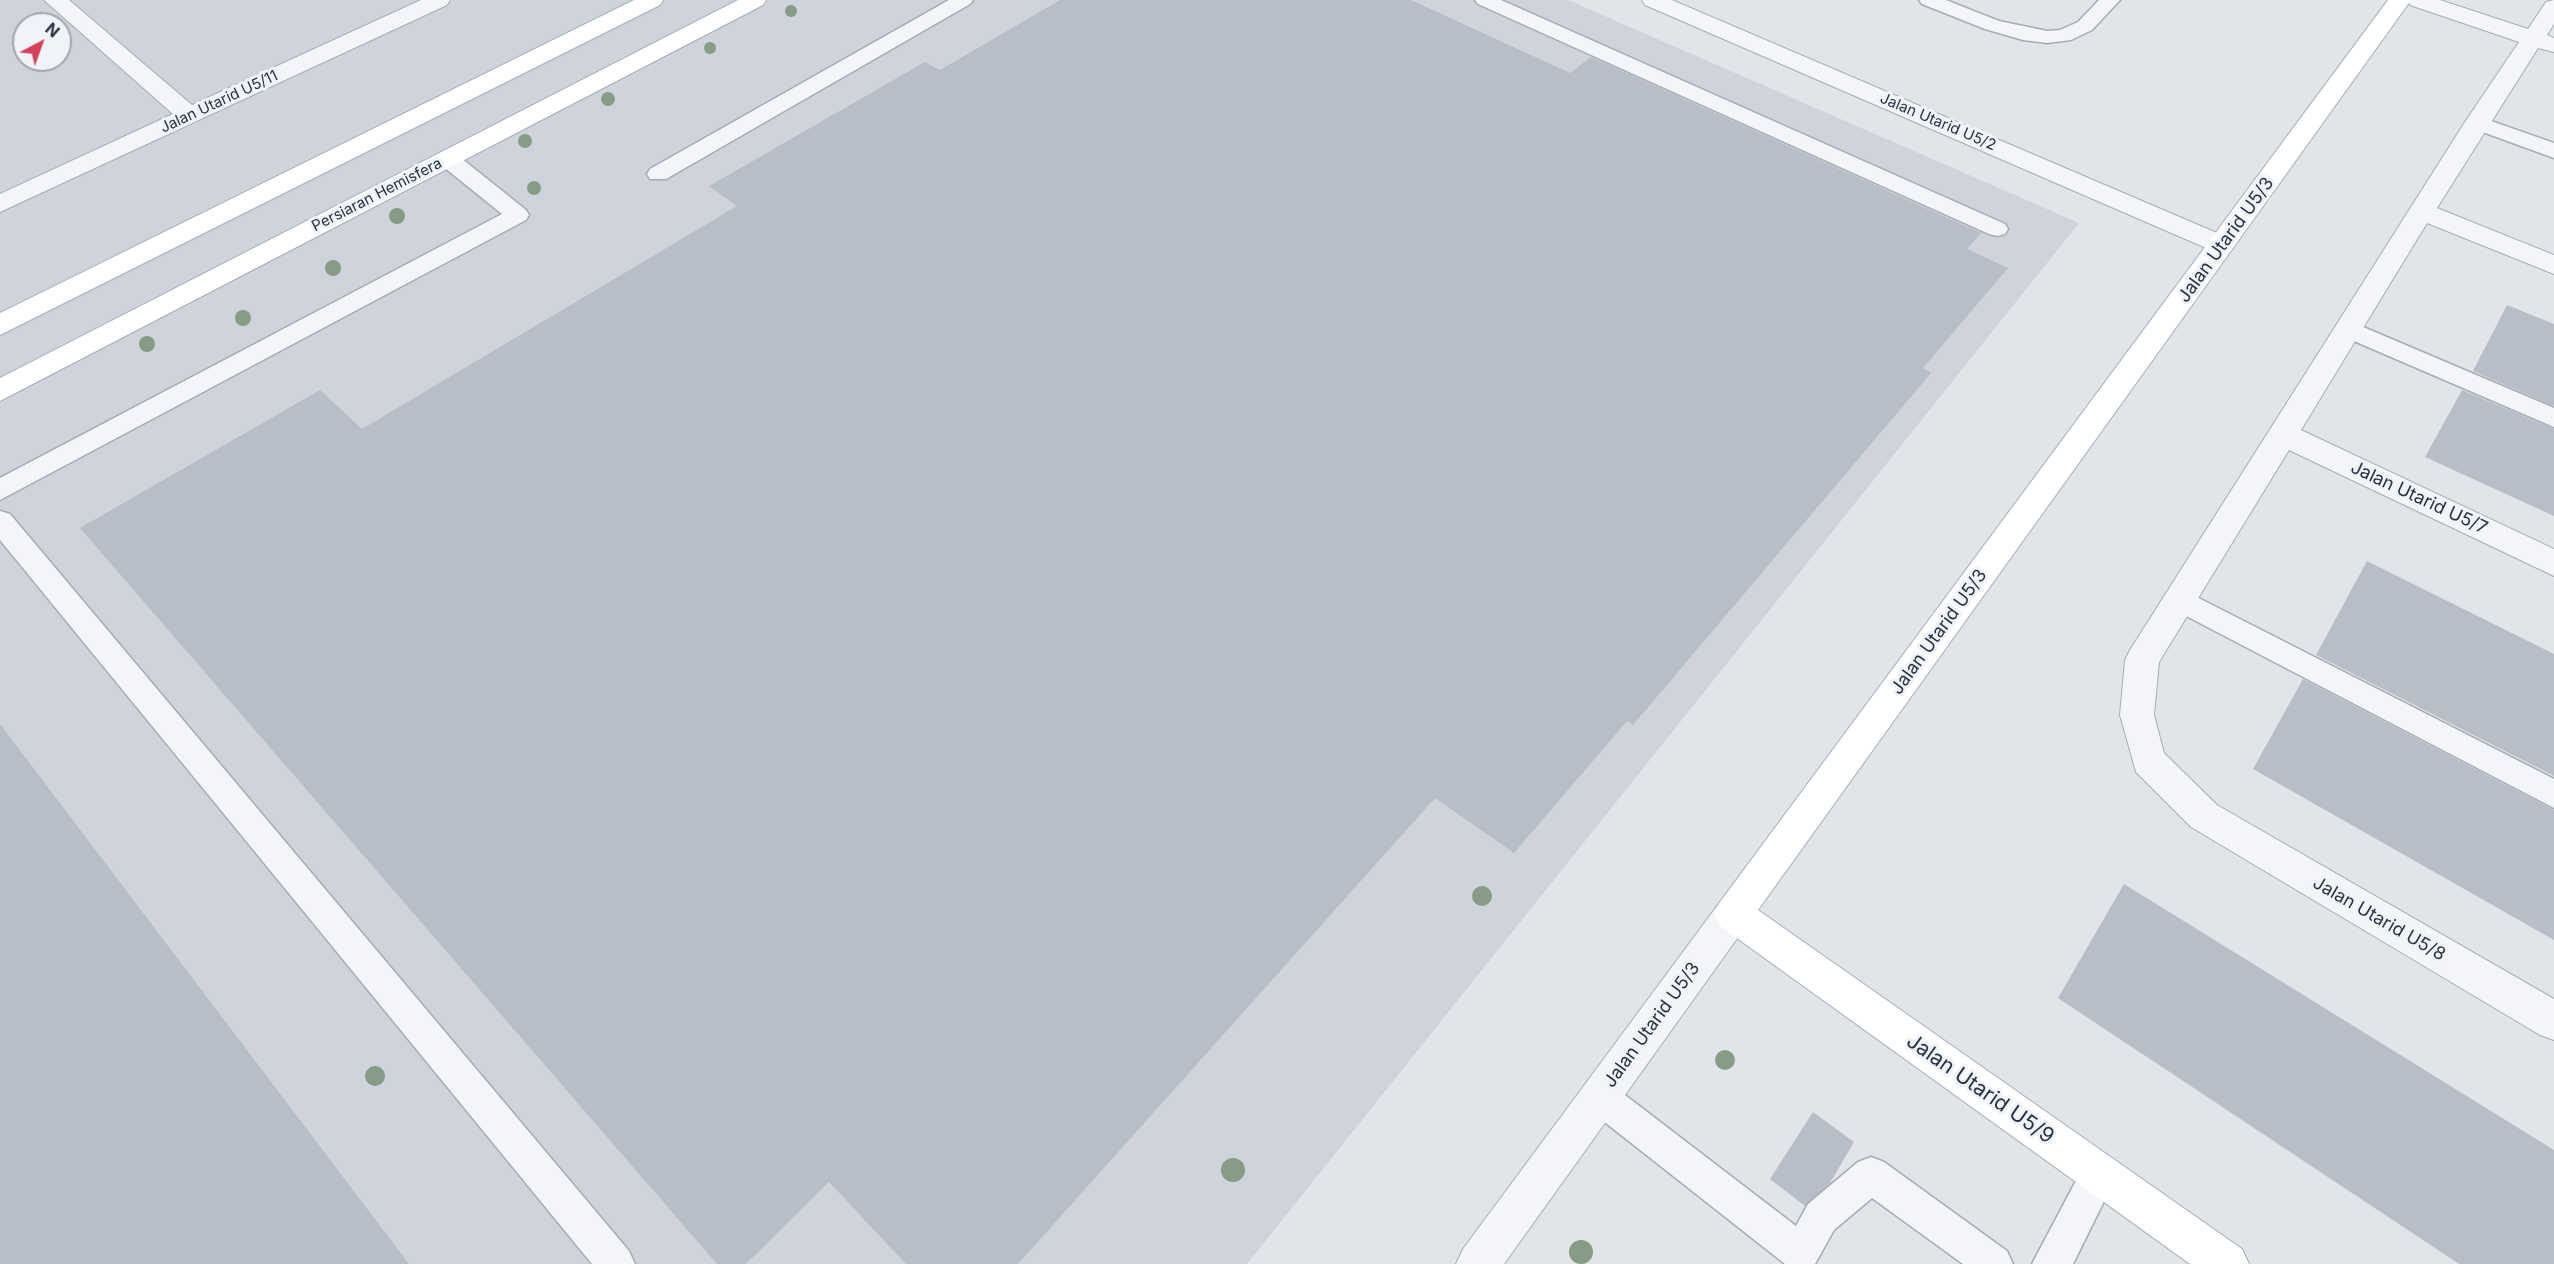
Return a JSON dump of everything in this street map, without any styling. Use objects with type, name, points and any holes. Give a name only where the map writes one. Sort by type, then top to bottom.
[{"type":"street","points":[[55,0],[190,116]]},
{"type":"street","name":"Jalan Utarid U5/11","points":[[0,204],[439,0]]},
{"type":"street","points":[[0,325],[652,0]]},
{"type":"street","name":"Persiaran Hemisfera","points":[[0,391],[755,0]]},
{"type":"street","name":"Jalan Utarid U5/2","points":[[1653,0],[2222,244]]},
{"type":"street","name":"Jalan Utarid U5/3","points":[[1478,1264],[2400,0]]},
{"type":"street","points":[[2418,0],[2543,42]]},
{"type":"street","name":"Jalan Utarid U5/8","points":[[2554,7],[2543,42],[2477,122],[2142,660],[2137,715],[2148,761],[2204,816],[2554,1021]]},
{"type":"street","points":[[2421,212],[2554,265]]},
{"type":"street","name":"Jalan Utarid U5/7","points":[[2283,434],[2554,563]]},
{"type":"street","name":"Jalan Utarid U5/9","points":[[1733,914],[2227,1264]]},
{"type":"lane","points":[[658,174],[963,0]]},
{"type":"lane","points":[[1485,0],[1997,229]]},
{"type":"lane","points":[[1929,0],[1992,25],[2023,34],[2047,37],[2064,36],[2085,26],[2110,0]]},
{"type":"lane","points":[[2477,122],[2554,151]]},
{"type":"lane","points":[[0,490],[518,215],[448,159]]},
{"type":"lane","points":[[2349,329],[2554,418]]},
{"type":"lane","points":[[0,521],[616,1264]]},
{"type":"lane","points":[[2179,599],[2554,794]]},
{"type":"lane","points":[[1600,1097],[1801,1253],[1821,1217],[1871,1175],[1994,1264]]},
{"type":"lane","points":[[2050,1264],[2056,1258],[2100,1173]]},
{"type":"shaded area","points":[[0,0],[1568,0],[2079,223],[1247,1264],[0,1264]]},
{"type":"building","points":[[1060,0],[1411,0],[1570,73],[1591,57],[1981,233],[1967,249],[2008,268],[1923,368],[1931,373],[1633,725],[1627,721],[1514,853],[1435,798],[1018,1264],[906,1264],[829,1182],[746,1264],[717,1264],[80,528],[320,390],[362,429],[737,206],[709,186],[925,62],[940,70]]},
{"type":"building","points":[[2507,305],[2554,324],[2554,406],[2473,371]]},
{"type":"building","points":[[2462,390],[2554,429],[2554,516],[2425,457]]},
{"type":"building","points":[[2367,561],[2554,654],[2554,776],[2316,655]]},
{"type":"building","points":[[2303,679],[2554,810],[2554,940],[2253,769]]},
{"type":"building","points":[[0,724],[409,1264],[0,1264]]},
{"type":"building","points":[[2124,884],[2554,1150],[2554,1264],[2459,1264],[2058,998]]},
{"type":"building","points":[[1813,1112],[1854,1142],[1830,1183],[1805,1206],[1770,1179]]}]
